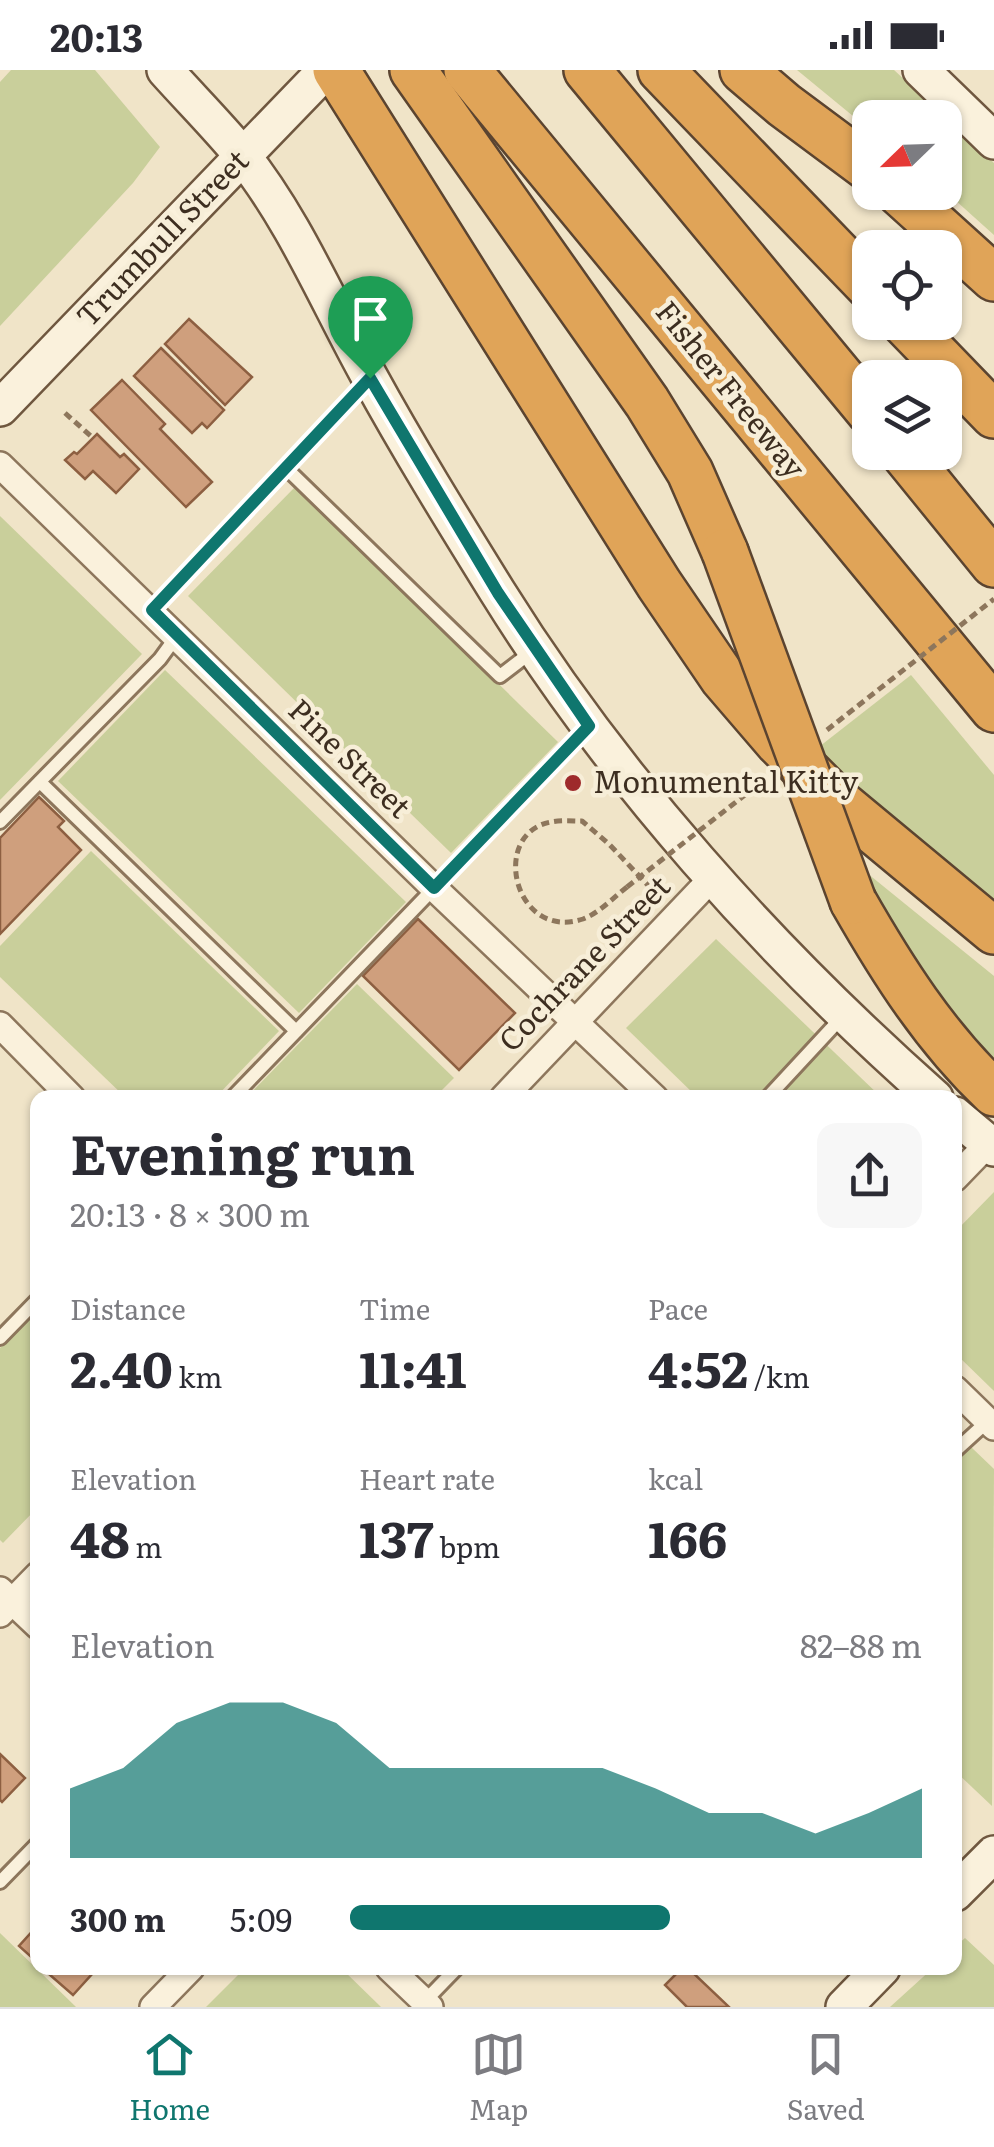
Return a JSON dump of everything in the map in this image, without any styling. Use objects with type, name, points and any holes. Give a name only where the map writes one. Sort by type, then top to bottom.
[{"type":"highway","points":[[336,70],[659,584],[723,678],[778,742],[835,799],[994,931]]},
{"type":"highway","points":[[413,70],[647,402],[690,472],[724,552],[854,901],[903,986],[930,1023],[994,1094]]},
{"type":"highway","name":"Fisher Freeway","points":[[467,70],[994,709]]},
{"type":"highway","points":[[586,70],[852,390]]},
{"type":"highway","points":[[661,70],[852,268]]},
{"type":"highway","points":[[743,70],[852,156]]},
{"type":"highway","points":[[919,210],[994,278]]},
{"type":"highway","points":[[921,340],[994,416]]},
{"type":"highway","points":[[919,470],[986,551]]},
{"type":"street","points":[[165,70],[242,156],[300,245],[370,378],[498,593],[589,726],[655,811],[714,876],[845,1014],[926,1090]]},
{"type":"street","name":"Trumbull Street","points":[[0,408],[326,70]]},
{"type":"street","points":[[922,70],[994,141]]},
{"type":"street","name":"Pine Street","points":[[0,465],[647,1090]]},
{"type":"street","name":"Cochrane Street","points":[[511,1090],[714,876]]},
{"type":"street","points":[[0,1026],[64,1090]]},
{"type":"street","points":[[962,1121],[991,1146],[962,1172]]},
{"type":"street","points":[[962,1395],[992,1421]]},
{"type":"street","points":[[30,1581],[4,1602],[30,1620]]},
{"type":"street","points":[[962,1886],[994,1854]]},
{"type":"street","points":[[152,2007],[184,1975]]},
{"type":"street","points":[[396,1975],[424,2005]]},
{"type":"street","points":[[846,2006],[875,1975]]},
{"type":"lane","points":[[152,610],[370,378]]},
{"type":"lane","points":[[286,468],[500,676],[536,648]]},
{"type":"lane","points":[[0,822],[160,658],[176,636]]},
{"type":"lane","points":[[240,1090],[589,726]]},
{"type":"lane","points":[[40,782],[296,1031]]},
{"type":"lane","points":[[774,1090],[845,1014]]},
{"type":"lane","points":[[0,1338],[30,1307]]},
{"type":"lane","points":[[962,1445],[992,1421]]},
{"type":"lane","points":[[0,1882],[30,1851]]},
{"type":"lane","points":[[424,2005],[451,1975]]},
{"type":"path","points":[[65,413],[92,438]]},
{"type":"path","name":"Cochrane Street","points":[[627,887],[585,918],[555,920],[538,914],[524,901],[514,864],[523,841],[534,830],[548,822],[582,821],[610,844],[656,894]]},
{"type":"green space","points":[[11,70],[95,70],[160,147],[133,183],[0,326],[0,82]]},
{"type":"green space","points":[[797,70],[894,70],[926,100],[852,100],[852,115]]},
{"type":"green space","points":[[962,133],[994,163],[994,235],[962,206]]},
{"type":"green space","points":[[296,486],[558,742],[451,853],[188,596]]},
{"type":"green space","points":[[0,516],[142,654],[0,800]]},
{"type":"green space","points":[[165,670],[406,902],[299,1013],[58,781]]},
{"type":"green space","points":[[911,675],[994,775],[994,906],[815,750]]},
{"type":"green space","points":[[91,851],[279,1031],[223,1090],[118,1090],[0,977],[0,946]]},
{"type":"green space","points":[[846,856],[994,976],[994,1077],[934,1012]]},
{"type":"green space","points":[[716,939],[874,1090],[690,1090],[626,1028]]},
{"type":"green space","points":[[357,984],[454,1078],[442,1090],[254,1090]]},
{"type":"green space","points":[[994,1192],[994,1391],[962,1360],[962,1225]]},
{"type":"green space","points":[[30,1317],[30,1515],[3,1543],[0,1540],[0,1348]]},
{"type":"green space","points":[[971,1447],[994,1469],[992,1806],[962,1778],[962,1456]]},
{"type":"green space","points":[[0,1933],[30,1962],[30,1975],[43,1975],[76,2007],[0,2007]]},
{"type":"green space","points":[[965,1938],[994,1965],[994,2007],[890,2007],[925,1975],[962,1975]]},
{"type":"green space","points":[[238,1975],[348,1975],[381,2007],[206,2007]]},
{"type":"building","points":[[189,319],[252,377],[225,405],[165,344]]},
{"type":"building","points":[[161,348],[224,410],[207,428],[202,423],[192,433],[134,376]]},
{"type":"building","points":[[122,380],[165,424],[160,429],[212,482],[186,507],[91,410]]},
{"type":"building","points":[[97,434],[139,469],[116,493],[93,471],[85,479],[65,460]]},
{"type":"building","points":[[39,797],[64,821],[58,827],[81,850],[0,934],[0,838]]},
{"type":"building","points":[[418,919],[515,1013],[459,1070],[363,976]]},
{"type":"building","points":[[0,1754],[25,1778],[2,1802],[0,1800]]},
{"type":"building","points":[[30,1934],[30,1956],[19,1946]]},
{"type":"building","points":[[50,1975],[91,1975],[73,1995]]},
{"type":"building","points":[[675,1975],[695,1975],[729,2007],[687,2007],[665,1985]]},
{"type":"place","name":"Monumental Kitty","points":[[573,783]]},
{"type":"route","points":[[370,378],[498,593],[589,726],[434,888],[152,610],[370,378]]}]
